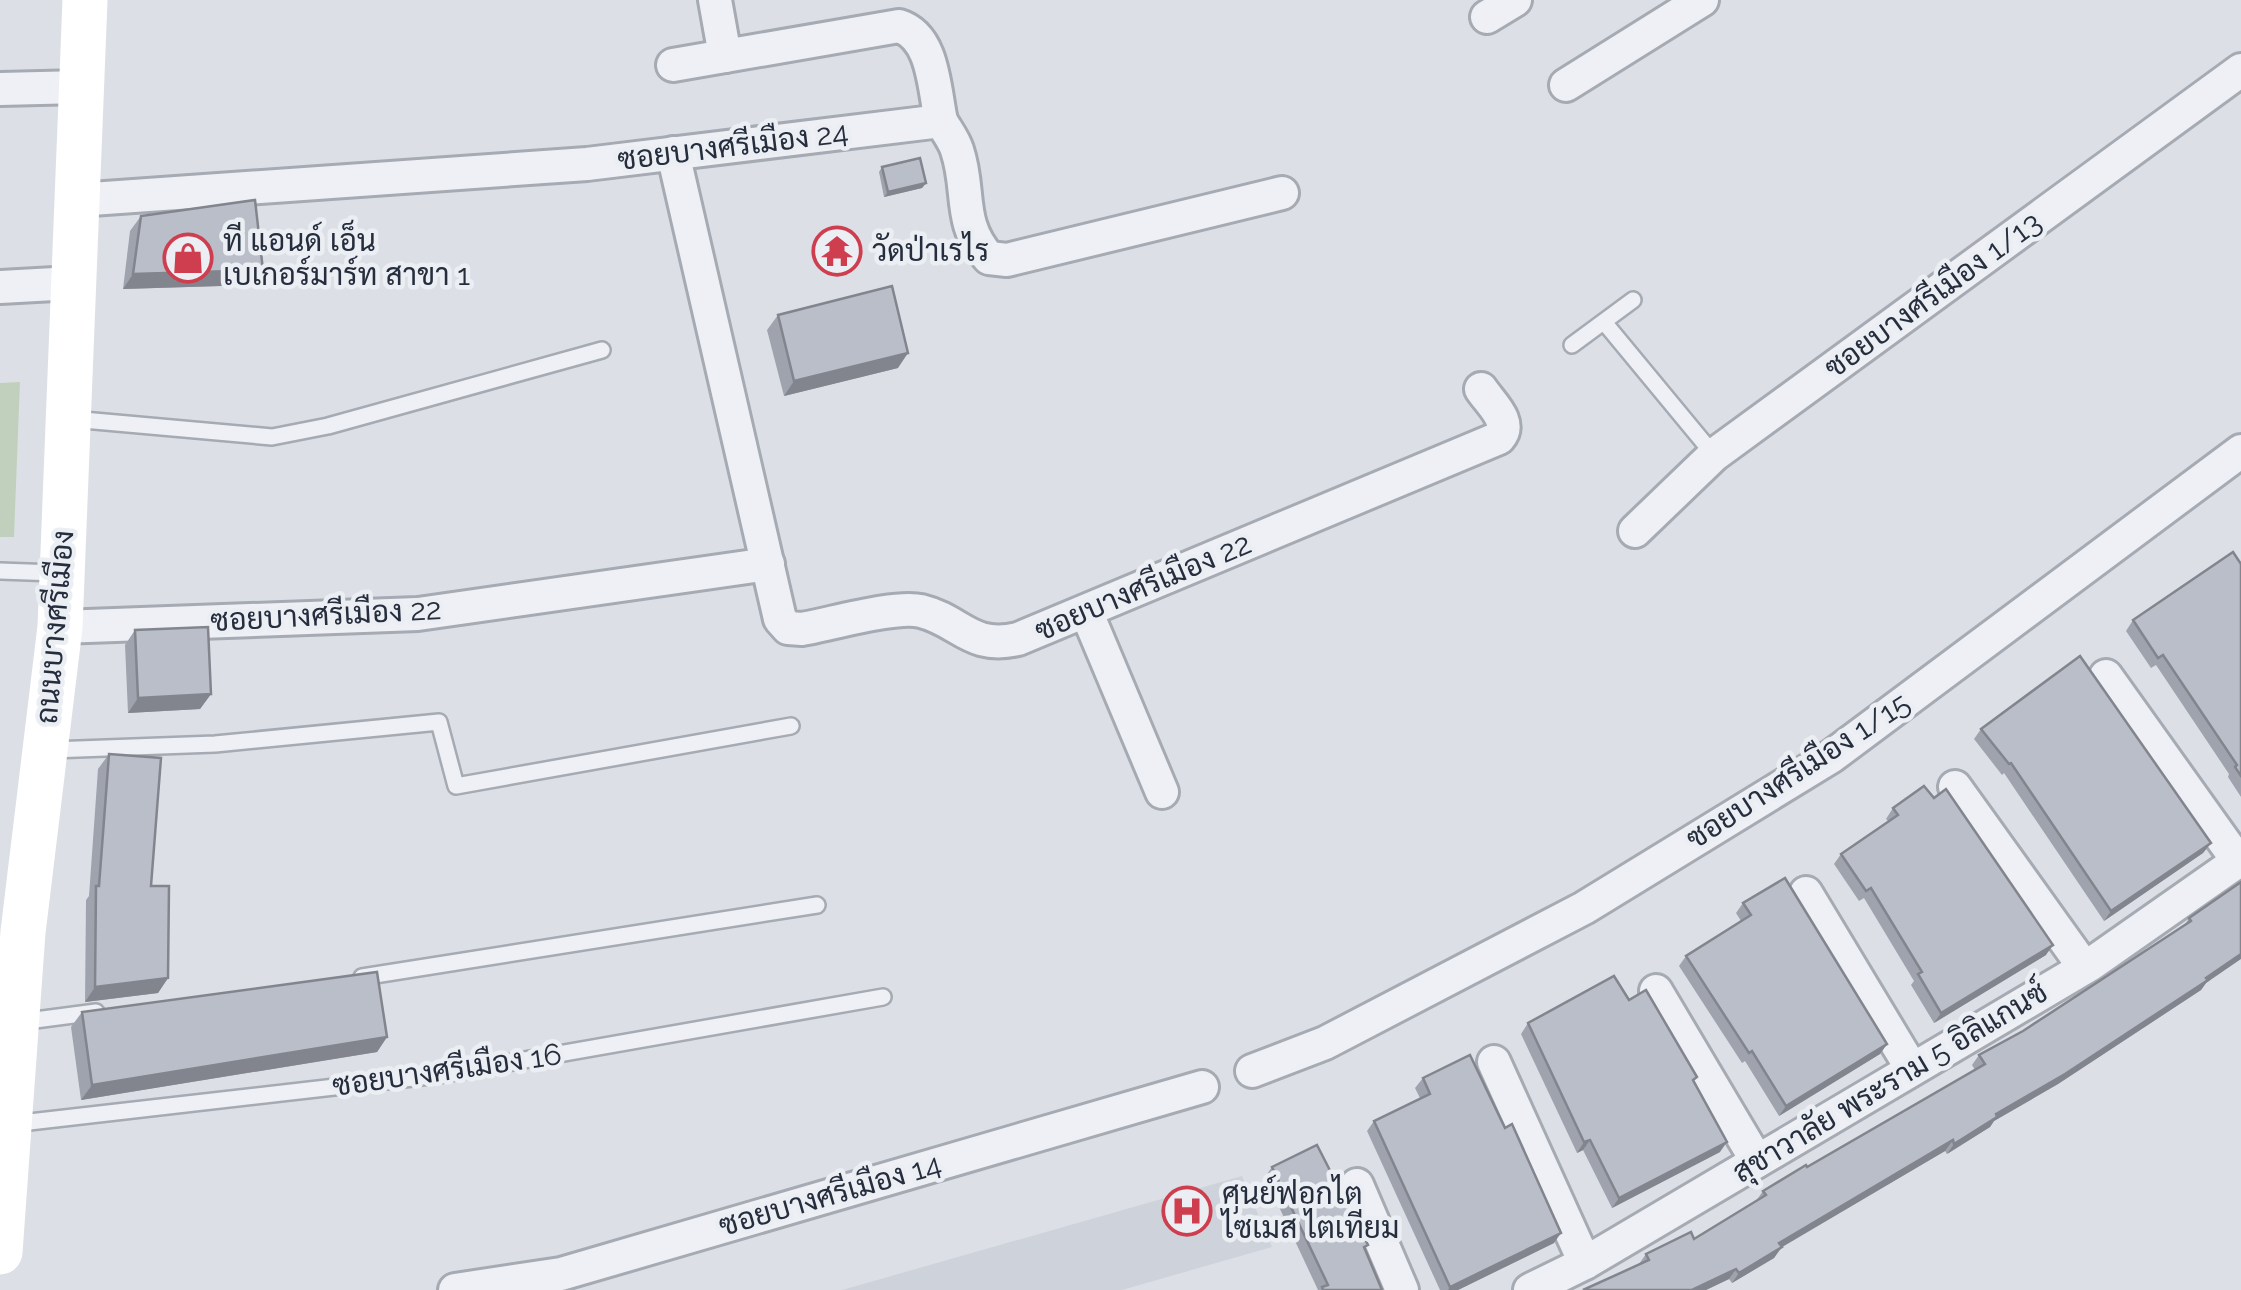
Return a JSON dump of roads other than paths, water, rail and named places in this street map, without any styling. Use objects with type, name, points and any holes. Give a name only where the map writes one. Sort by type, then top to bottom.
[{"type":"street","name":"ถนนบางศรีเมือง","points":[[0,1252],[17,1022],[17,932],[60,626],[85,0]]},
{"type":"street","points":[[714,0],[725,56]]},
{"type":"street","points":[[1486,18],[1515,0]]},
{"type":"street","points":[[1566,85],[1702,0]]},
{"type":"street","points":[[673,65],[899,26],[913,30],[924,45],[941,121],[957,149],[968,225],[975,242],[989,258],[1007,260],[1282,193]]},
{"type":"street","name":"ซอยบางศรีเมือง 1/13","points":[[1635,531],[1714,456],[2241,70]]},
{"type":"street","points":[[0,89],[81,88]]},
{"type":"street","name":"ซอยบางศรีเมือง 24","points":[[77,200],[587,164],[941,121]]},
{"type":"street","name":"ซอยบางศรีเมือง 22","points":[[673,153],[780,620],[788,628],[802,630],[899,611],[920,611],[984,642],[1018,639],[1498,438],[1504,432],[1504,422],[1481,390]]},
{"type":"street","points":[[0,287],[73,283]]},
{"type":"street","name":"ซอยบางศรีเมือง 1/15","points":[[1252,1071],[1325,1043],[1584,908],[1832,756],[2241,451]]},
{"type":"street","name":"ซอยบางศรีเมือง 22","points":[[60,626],[418,614],[768,564]]},
{"type":"street","points":[[1086,610],[1162,792]]},
{"type":"street","points":[[2106,676],[2240,860]]},
{"type":"street","points":[[1955,787],[2084,968]]},
{"type":"street","name":"สุชาวาลัย พระราม 5 อิลิแกนซ์","points":[[1530,1290],[1585,1263],[2084,968],[2240,860]]},
{"type":"street","points":[[1806,893],[1912,1069]]},
{"type":"street","points":[[1656,990],[1757,1161]]},
{"type":"street","points":[[1494,1062],[1585,1263]]},
{"type":"street","name":"ซอยบางศรีเมือง 14","points":[[456,1290],[561,1274],[1202,1087]]},
{"type":"street","points":[[1357,1185],[1402,1290]]},
{"type":"lane","points":[[1572,346],[1634,300]]},
{"type":"lane","points":[[1604,322],[1714,456]]},
{"type":"lane","points":[[68,418],[272,437],[328,426],[602,350]]},
{"type":"lane","points":[[0,570],[62,573]]},
{"type":"lane","points":[[45,750],[215,744],[439,722],[456,786],[791,726]]},
{"type":"lane","points":[[348,979],[817,905]]},
{"type":"lane","name":"ซอยบางศรีเมือง 16","points":[[8,1124],[439,1075],[883,997]]},
{"type":"lane","points":[[17,1022],[115,1010]]},
{"type":"place","name":"วัดป่าเรไร","points":[[837,251]]},
{"type":"place","name":"ที แอนด์ เอ็น เบเกอร์มาร์ท สาขา 1","points":[[188,258]]},
{"type":"place","name":"ศูนย์ฟอกไต ไซเมส ไตเทียม","points":[[1187,1211]]}]
